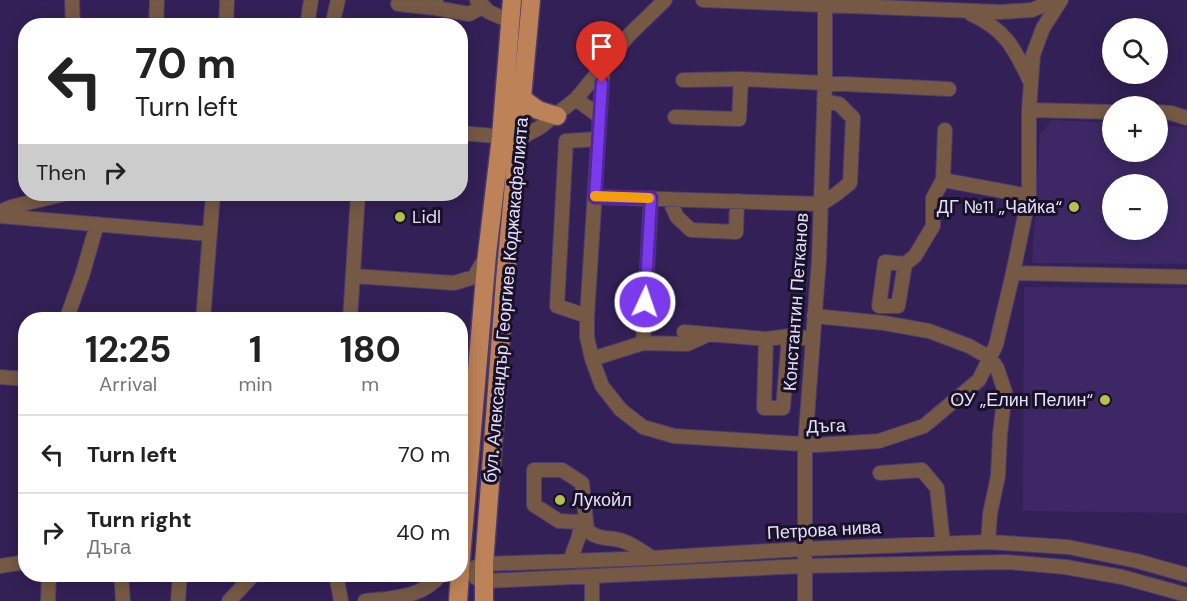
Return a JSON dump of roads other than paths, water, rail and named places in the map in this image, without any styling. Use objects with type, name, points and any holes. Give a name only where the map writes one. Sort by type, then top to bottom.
[{"type":"main road","name":"бул. Александър Георгиев Коджакафалията","points":[[468,482],[512,0]]},
{"type":"main road","name":"бул. Александър Георгиев Коджакафалията","points":[[484,601],[484,572],[505,281],[531,0]]},
{"type":"main road","points":[[523,99],[538,110],[557,116]]},
{"type":"main road","name":"бул. Александър Георгиев Коджакафалията","points":[[458,601],[459,582]]},
{"type":"street","points":[[72,0],[73,18]]},
{"type":"street","points":[[157,18],[158,0]]},
{"type":"street","points":[[226,18],[227,0]]},
{"type":"street","points":[[308,18],[311,0]]},
{"type":"street","points":[[335,18],[338,0]]},
{"type":"street","points":[[468,134],[520,138],[539,129],[576,99],[629,35],[665,0]]},
{"type":"street","points":[[703,0],[967,12],[1032,10],[1055,0]]},
{"type":"street","name":"Дъга","points":[[603,66],[587,316],[587,337],[602,386],[621,410],[643,427],[674,436],[805,445],[879,441],[924,426],[979,380],[996,345],[1029,196],[1029,110],[1033,55],[1043,28],[1061,0]]},
{"type":"street","points":[[398,4],[436,4],[469,14],[480,3],[496,16],[510,21]]},
{"type":"street","name":"Константин Петканов","points":[[805,601],[805,445],[819,259],[825,82],[825,6]]},
{"type":"street","points":[[967,12],[991,23],[1013,47],[1030,82]]},
{"type":"street","points":[[675,117],[739,119],[741,79]]},
{"type":"street","points":[[683,80],[741,79],[949,89]]},
{"type":"street","points":[[586,87],[601,100]]},
{"type":"street","points":[[576,99],[600,116]]},
{"type":"street","points":[[595,197],[821,204],[850,183],[853,118],[839,104],[824,101]]},
{"type":"street","points":[[1029,110],[1102,112]]},
{"type":"street","points":[[1168,112],[1187,118]]},
{"type":"street","points":[[905,264],[915,256],[933,226],[933,198],[943,180],[945,130]]},
{"type":"street","points":[[587,316],[557,306],[565,152],[566,141],[598,140]]},
{"type":"street","points":[[943,180],[1029,196]]},
{"type":"street","points":[[643,343],[651,198]]},
{"type":"street","points":[[669,199],[677,217],[691,230],[736,232],[737,201]]},
{"type":"street","points":[[0,214],[11,207],[35,201]]},
{"type":"street","points":[[203,312],[212,201]]},
{"type":"street","points":[[351,312],[358,201]]},
{"type":"street","points":[[0,214],[210,234]]},
{"type":"street","points":[[68,312],[82,276],[97,224]]},
{"type":"street","points":[[354,276],[454,283],[474,277],[488,254]]},
{"type":"street","points":[[1013,273],[1187,277]]},
{"type":"street","points":[[814,316],[884,323],[929,331],[969,346],[990,358],[997,368],[1005,392],[998,476],[990,514],[988,542]]},
{"type":"street","points":[[684,332],[766,339],[789,336],[813,339]]},
{"type":"street","points":[[592,359],[643,343],[687,344],[710,334]]},
{"type":"street","points":[[766,339],[764,408],[783,408],[789,336]]},
{"type":"street","points":[[0,377],[18,379]]},
{"type":"street","points":[[570,561],[583,522],[582,483],[562,470],[534,470],[534,505],[559,521],[583,522]]},
{"type":"street","points":[[880,473],[922,470],[938,488],[944,544]]},
{"type":"street","points":[[583,522],[594,536],[620,540],[652,558]]},
{"type":"street","name":"Петрова нива","points":[[484,572],[570,561],[988,542],[1068,547],[1137,561],[1187,575]]},
{"type":"street","name":"Петрова нива","points":[[468,573],[592,576],[804,566],[1007,562],[1065,567],[1111,575],[1187,595]]},
{"type":"street","points":[[0,566],[18,563]]},
{"type":"street","points":[[592,576],[592,601]]},
{"type":"street","points":[[48,601],[49,582]]},
{"type":"street","points":[[122,582],[123,601]]},
{"type":"street","points":[[178,601],[179,582]]},
{"type":"street","points":[[229,601],[247,582]]},
{"type":"street","points":[[337,582],[341,601]]},
{"type":"street","points":[[365,601],[409,596],[429,588],[434,582]]},
{"type":"place","name":"ДГ №11 „Чайка“","points":[[1074,207]]},
{"type":"place","name":"Lidl","points":[[400,217]]},
{"type":"place","name":"ОУ „Елин Пелин“","points":[[1105,400]]},
{"type":"place","name":"Лукойл","points":[[560,500]]}]
